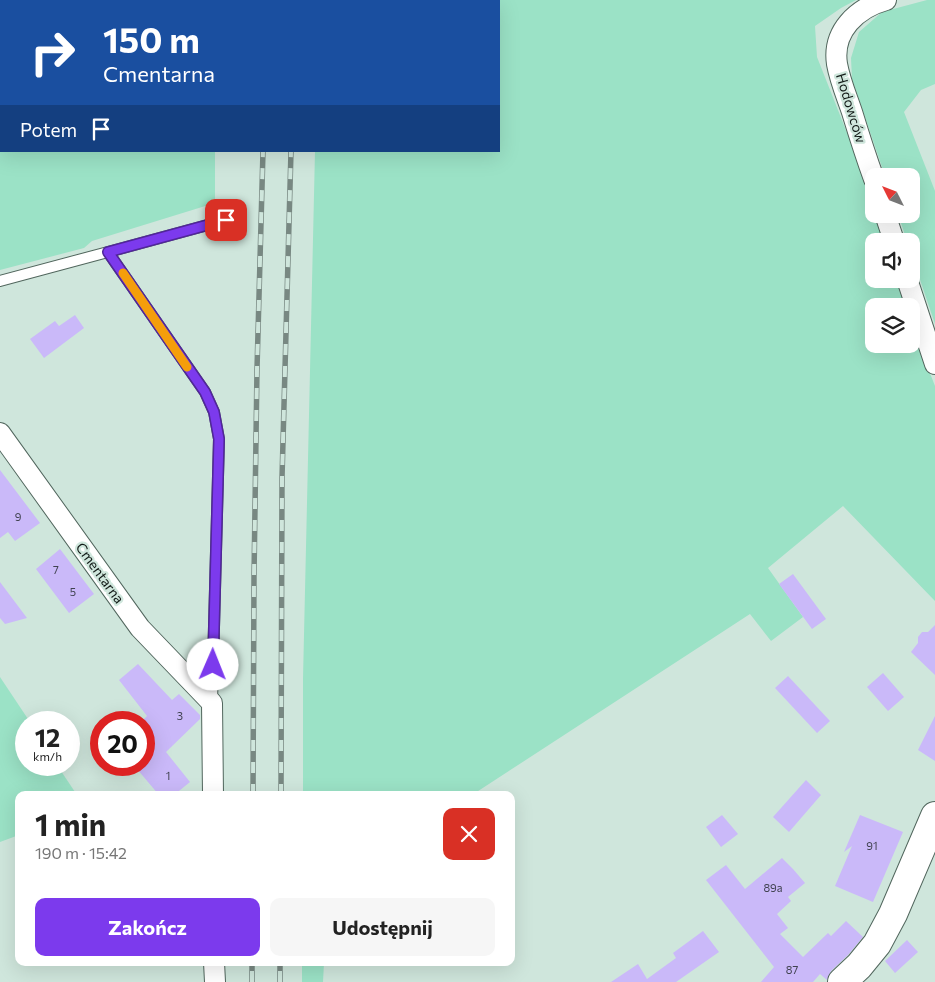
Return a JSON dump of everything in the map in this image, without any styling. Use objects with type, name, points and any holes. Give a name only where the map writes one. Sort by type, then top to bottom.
[{"type":"street","name":"Hodowców","points":[[870,168],[837,63],[838,44],[844,29],[854,17],[864,8],[886,0]]},
{"type":"street","points":[[910,288],[935,364]]},
{"type":"street","name":"Cmentarna","points":[[0,433],[140,628],[212,703]]},
{"type":"street","points":[[212,703],[213,791]]},
{"type":"street","points":[[842,982],[859,966],[877,944],[935,816]]},
{"type":"street","points":[[214,966],[214,982]]},
{"type":"lane","points":[[0,281],[226,220]]},
{"type":"lane","points":[[108,252],[205,392],[214,412],[219,439],[212,703]]},
{"type":"green space","points":[[500,0],[856,0],[815,26],[817,57],[865,178],[865,223],[882,223],[886,233],[865,233],[865,288],[903,288],[906,298],[865,298],[865,353],[920,353],[920,348],[935,386],[935,601],[843,506],[768,568],[803,617],[771,641],[750,614],[478,791],[303,791],[303,679],[315,152],[500,152]]},
{"type":"green space","points":[[927,0],[935,0],[935,84],[921,90],[904,112],[935,191],[935,324],[920,280],[920,233],[904,233],[901,223],[920,223],[920,168],[882,168],[852,79],[851,58],[859,32],[882,12]]},
{"type":"green space","points":[[0,152],[215,152],[215,203],[92,241],[84,248],[0,270]]},
{"type":"green space","points":[[0,677],[23,711],[15,711],[15,776],[64,776],[74,791],[15,791],[15,836],[0,842]]},
{"type":"green space","points":[[302,966],[324,966],[323,982],[302,982]]},
{"type":"building","points":[[75,315],[84,328],[44,358],[30,339],[55,321],[59,326]]},
{"type":"building","points":[[0,470],[40,523],[15,541],[8,532],[0,538]]},
{"type":"building","points":[[60,549],[94,594],[69,613],[36,569]]},
{"type":"building","points":[[793,574],[826,619],[812,629],[779,584]]},
{"type":"building","points":[[0,582],[27,618],[5,624],[0,618]]},
{"type":"building","points":[[935,625],[935,675],[911,652],[918,643],[918,637],[922,632],[928,632]]},
{"type":"building","points":[[138,664],[172,700],[179,694],[200,715],[200,719],[166,752],[190,782],[179,791],[156,791],[143,776],[155,776],[155,711],[143,711],[119,680]]},
{"type":"building","points":[[883,673],[904,697],[888,711],[867,687]]},
{"type":"building","points":[[788,676],[830,721],[817,733],[775,688]]},
{"type":"building","points":[[935,716],[935,761],[918,750]]},
{"type":"building","points":[[806,780],[821,795],[789,832],[773,817]]},
{"type":"building","points":[[722,815],[738,834],[721,847],[706,827]]},
{"type":"building","points":[[860,815],[903,832],[873,902],[835,886],[852,846],[844,852]]},
{"type":"building","points":[[782,858],[805,883],[788,897],[791,901],[777,914],[788,928],[780,934],[803,957],[828,933],[831,936],[846,921],[863,937],[831,971],[827,980],[820,974],[813,982],[761,982],[774,967],[706,880],[726,865],[745,889]]},
{"type":"building","points":[[703,931],[719,952],[676,982],[611,982],[638,964],[647,979],[676,958],[673,953]]},
{"type":"building","points":[[907,940],[918,952],[895,973],[885,961]]},
{"type":"railway","points":[[253,791],[257,369],[263,152]]},
{"type":"railway","points":[[281,791],[282,478],[291,152]]},
{"type":"railway","points":[[252,966],[252,982]]},
{"type":"railway","points":[[280,966],[280,982]]},
{"type":"slow traffic","points":[[123,273],[187,367]]},
{"type":"route","points":[[213,665],[219,439],[214,412],[205,392],[108,252],[226,220]]}]
